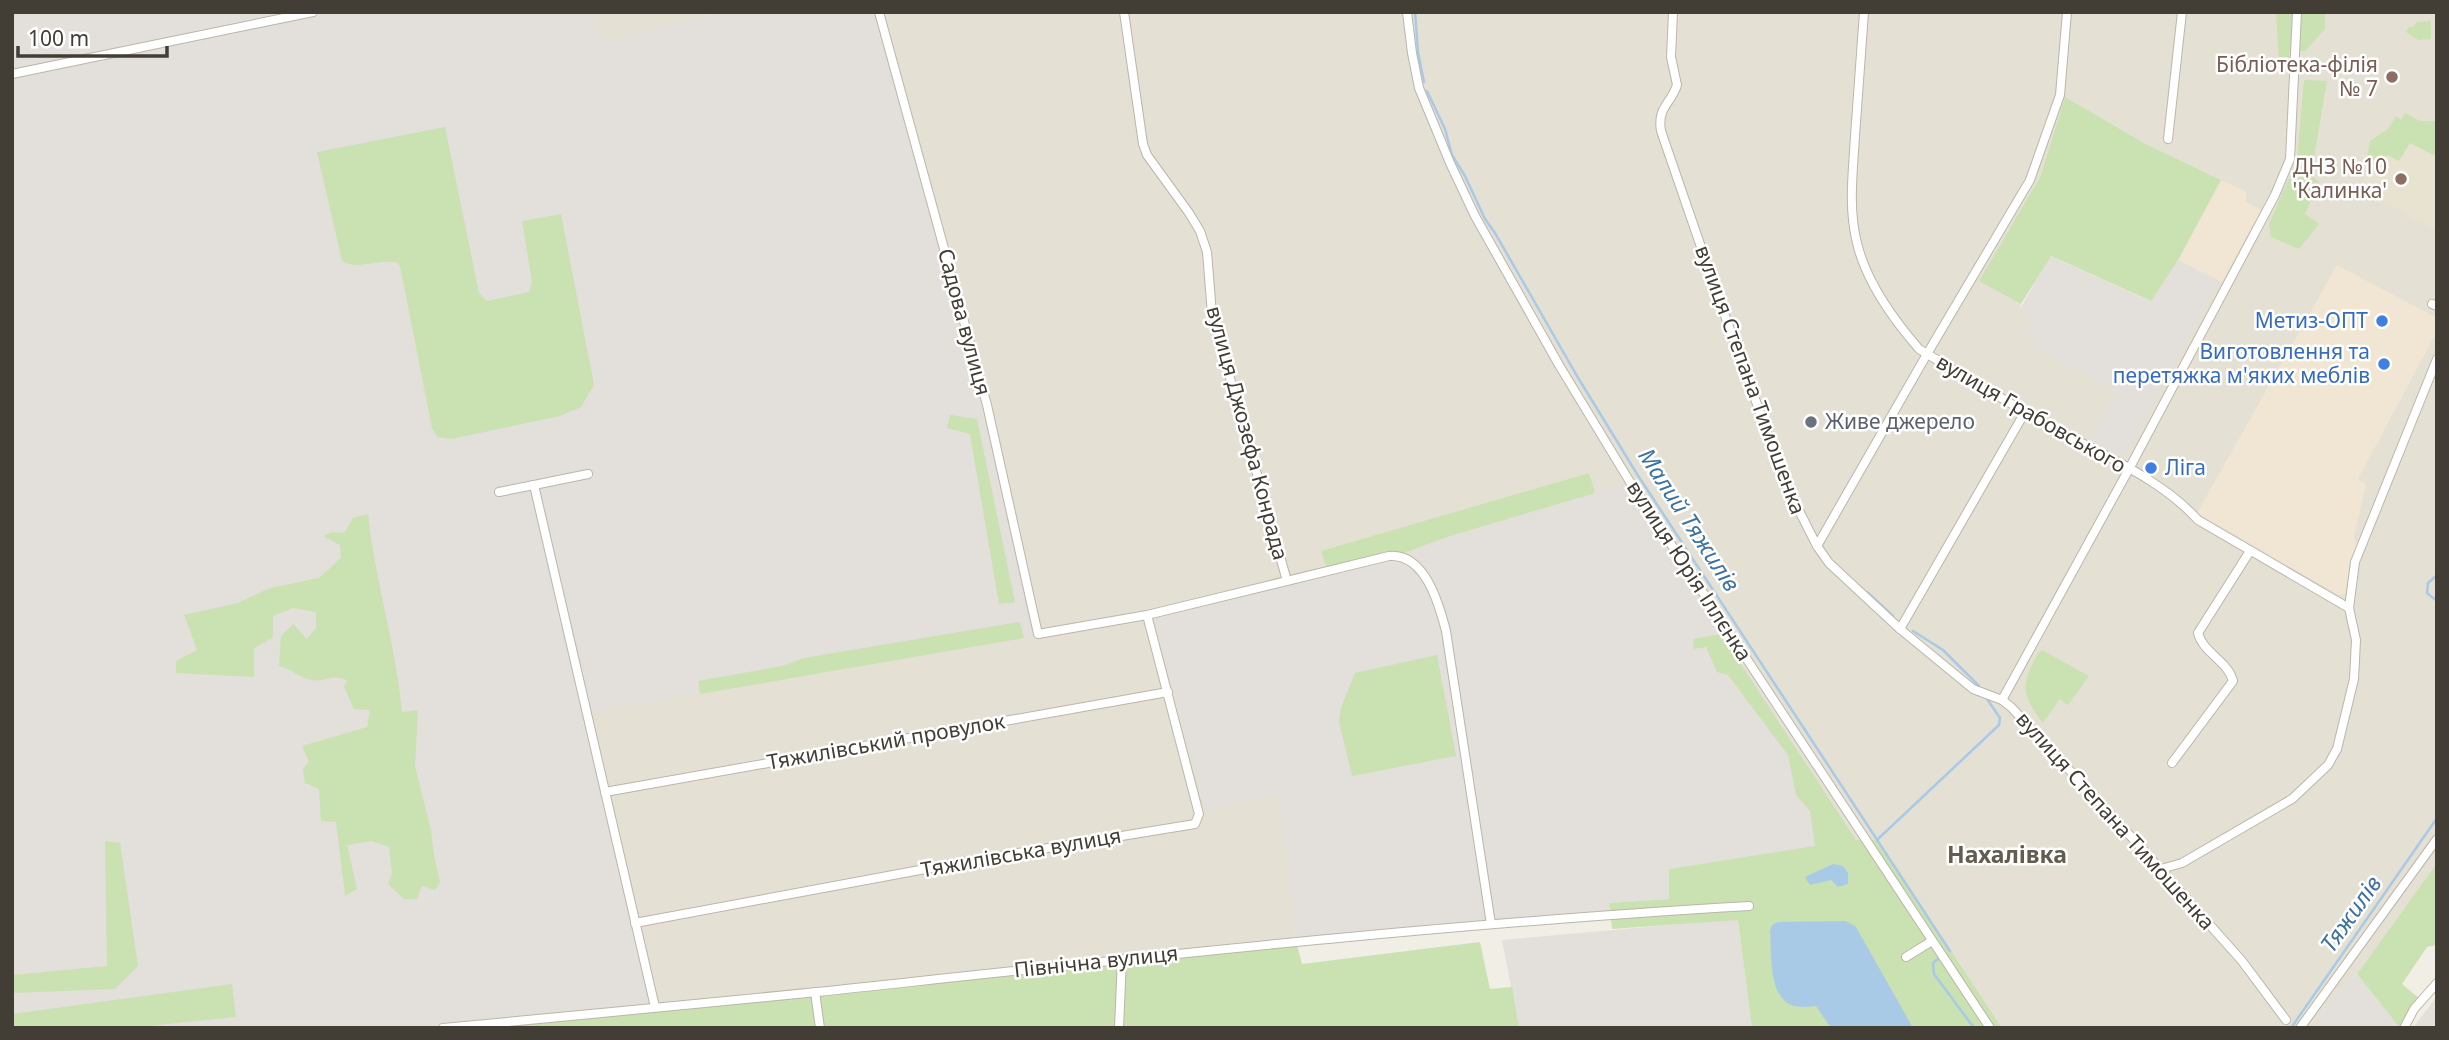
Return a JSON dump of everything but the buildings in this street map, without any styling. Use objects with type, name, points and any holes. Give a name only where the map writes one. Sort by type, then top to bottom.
[{"type":"street","points":[[12,74],[313,12]]},
{"type":"street","name":"Садова вулиця","points":[[879,12],[987,405],[1038,634],[1147,615]]},
{"type":"street","name":"вулиця Джозефа Конрада","points":[[1124,12],[1143,144],[1147,155],[1200,231],[1207,252],[1212,314],[1287,581]]},
{"type":"street","name":"вулиця Юрія Іллєнка","points":[[1407,12],[1419,88],[1450,163],[1475,216],[1559,365],[1630,482],[1990,1028]]},
{"type":"street","name":"вулиця Степана Тимошенка","points":[[1673,12],[1671,49],[1677,85],[1661,112],[1661,131],[1787,487],[1817,546],[1829,562],[1900,629],[1973,689],[2002,700],[2011,707],[2242,961],[2286,1020]]},
{"type":"street","name":"вулиця Грабовського","points":[[1864,12],[1850,202],[1857,243],[1876,289],[1910,339],[1927,354],[2129,469],[2182,502],[2198,520],[2349,608]]},
{"type":"street","points":[[1817,546],[2031,180],[2060,95],[2067,12]]},
{"type":"street","points":[[2168,139],[2182,12]]},
{"type":"street","points":[[2002,700],[2275,195],[2290,159],[2297,12]]},
{"type":"street","points":[[2161,869],[2182,863],[2263,818],[2292,799],[2328,765],[2340,740],[2354,679],[2356,640],[2349,608],[2355,562],[2437,359]]},
{"type":"street","points":[[1900,629],[2025,412]]},
{"type":"street","points":[[499,492],[588,474]]},
{"type":"street","points":[[534,485],[655,1007]]},
{"type":"street","points":[[2172,763],[2232,681],[2231,672],[2200,642],[2198,633],[2250,551]]},
{"type":"street","points":[[1147,615],[1399,555],[1413,563],[1423,575],[1440,610],[1446,631],[1492,924]]},
{"type":"street","name":"Тяжилівська вулиця","points":[[635,923],[963,862],[1195,824],[1199,814],[1147,615]]},
{"type":"street","name":"Тяжилівський провулок","points":[[605,792],[1168,692]]},
{"type":"street","points":[[2300,1028],[2437,839]]},
{"type":"street","name":"Північна вулиця","points":[[443,1028],[1492,924],[1749,906]]},
{"type":"street","points":[[1906,957],[1932,941]]},
{"type":"street","points":[[1119,1028],[1122,959]]},
{"type":"street","points":[[2404,1028],[2414,1009],[2437,983]]},
{"type":"street","points":[[815,992],[820,1028]]},
{"type":"shaded area","points":[[12,12],[593,12],[602,41],[721,12],[875,12],[987,405],[1038,634],[587,713],[655,1007],[476,1028],[12,1028]]},
{"type":"shaded area","points":[[593,12],[721,12],[601,42]]},
{"type":"shaded area","points":[[875,12],[2437,12],[2437,863],[2357,974],[2307,1028],[2002,1028],[1878,840],[1856,840],[1450,536],[1148,615],[1278,793],[1296,941],[655,1007],[586,713],[1038,634],[987,405]],"holes":[[[2065,97],[2146,144],[2221,180],[2178,260],[2217,281],[2117,392],[2033,348],[2036,340],[2033,316],[2020,309],[2021,304],[1980,281],[2040,177]]]},
{"type":"shaded area","name":"ДНЗ №10 'Калинка'","points":[[2437,130],[2437,231],[2360,189],[2369,169],[2360,153],[2372,156]]},
{"type":"shaded area","points":[[2221,180],[2246,191],[2246,202],[2261,210],[2222,282],[2178,260]]},
{"type":"shaded area","points":[[2050,256],[2150,301],[2178,260],[2217,281],[2126,453],[2114,455],[2089,442],[2117,392],[2032,348],[2036,340],[2023,333],[2032,316],[2020,309]]},
{"type":"shaded area","points":[[2337,265],[2437,318],[2435,335],[2358,479],[2366,484],[2354,537],[2358,547],[2345,594],[2339,595],[2197,513]]},
{"type":"shaded area","points":[[1623,484],[1856,841],[1669,869],[1669,899],[1609,903],[1609,914],[1296,941],[1278,794],[1205,810],[1156,627],[1147,615],[1399,555],[1450,536]]},
{"type":"shaded area","points":[[1738,919],[1752,1028],[1519,1028],[1502,940]]},
{"type":"shaded area","points":[[2357,974],[2400,1028],[2307,1028]]},
{"type":"shaded area","points":[[2437,996],[2437,1028],[2413,1028]]},
{"type":"green space","points":[[2276,12],[2325,12],[2325,29],[2305,51],[2289,51],[2290,64],[2279,64]]},
{"type":"green space","points":[[2431,21],[2431,39],[2418,40],[2406,32],[2417,22]]},
{"type":"green space","points":[[2304,80],[2327,81],[2311,175],[2319,182],[2305,214],[2319,224],[2299,249],[2271,237],[2269,224],[2297,160]]},
{"type":"green space","points":[[2065,97],[2146,144],[2221,180],[2178,260],[2151,301],[2051,256],[2021,304],[1979,281],[2040,177]]},
{"type":"green space","points":[[2405,113],[2420,121],[2437,121],[2437,152],[2433,155],[2410,143],[2399,161],[2387,155],[2383,162],[2367,158],[2370,141],[2388,129],[2396,116],[2401,120]]},
{"type":"green space","points":[[445,127],[479,293],[487,301],[529,292],[532,282],[522,221],[561,214],[594,385],[581,407],[560,416],[451,439],[437,437],[432,428],[400,266],[391,262],[354,265],[342,261],[317,152]]},
{"type":"green space","points":[[950,415],[977,419],[1015,602],[999,604],[970,434],[947,428]]},
{"type":"green space","points":[[1589,473],[1595,493],[1450,536],[1399,555],[1328,571],[1321,551]]},
{"type":"green space","points":[[368,514],[402,712],[418,710],[415,766],[431,830],[440,882],[435,890],[422,886],[417,899],[404,899],[388,884],[392,873],[389,847],[372,841],[347,845],[357,889],[345,896],[336,822],[321,821],[319,789],[305,783],[303,769],[309,762],[302,746],[367,727],[370,710],[354,709],[344,687],[347,680],[312,680],[279,666],[281,636],[293,624],[307,639],[316,628],[316,612],[293,608],[273,616],[273,638],[254,648],[254,677],[176,673],[176,661],[197,650],[184,615],[238,603],[270,588],[319,578],[341,558],[340,545],[323,536],[333,532],[344,533],[353,518]]},
{"type":"green space","points":[[1020,622],[1024,638],[700,694],[698,681],[782,666],[804,658]]},
{"type":"green space","points":[[1721,634],[1856,840],[1878,840],[2002,1028],[1752,1028],[1738,920],[1612,929],[1609,903],[1669,899],[1669,869],[1815,846],[1810,811],[1796,795],[1788,755],[1728,675],[1717,672],[1706,647],[1694,649],[1693,639]]},
{"type":"green space","points":[[2042,650],[2089,676],[2068,705],[2060,699],[2043,723],[2030,704],[2026,688],[2029,672]]},
{"type":"green space","points":[[1437,655],[1456,756],[1352,776],[1339,722],[1341,708],[1355,673]]},
{"type":"green space","points":[[105,841],[120,843],[138,966],[115,989],[12,993],[12,975],[107,966]]},
{"type":"green space","points":[[2437,863],[2437,945],[2427,947],[2402,984],[2421,1000],[2404,1028],[2400,1028],[2357,974]]},
{"type":"green space","points":[[1296,941],[1302,964],[1480,942],[1490,989],[1512,987],[1519,1028],[476,1028]]},
{"type":"green space","points":[[232,984],[236,1017],[129,1028],[12,1028],[12,1014]]},
{"type":"water","points":[[1833,864],[1843,866],[1848,873],[1848,884],[1838,887],[1831,880],[1810,885],[1805,877]]},
{"type":"water","points":[[1846,921],[1856,927],[1913,1028],[1831,1028],[1816,1006],[1795,1006],[1782,998],[1772,971],[1772,925],[1778,922]]},
{"type":"waterway","name":"Малий Тяжилів","points":[[1415,12],[1418,52],[1424,82]]},
{"type":"waterway","name":"Малий Тяжилів","points":[[1427,91],[1445,129],[1452,155],[1485,219],[1577,376],[1637,474],[1950,951]]},
{"type":"waterway","name":"Тяжилів","points":[[2437,517],[2437,535]]},
{"type":"waterway","name":"Тяжилів","points":[[2437,575],[2428,583],[2427,593],[2437,601]]},
{"type":"waterway","points":[[1867,592],[1893,616]]},
{"type":"waterway","points":[[1913,631],[1943,650],[1979,686]]},
{"type":"waterway","points":[[1878,839],[1999,725],[2000,718],[1985,696]]},
{"type":"waterway","name":"Тяжилів","points":[[2291,1028],[2437,818]]},
{"type":"waterway","name":"Малий Тяжилів","points":[[1939,958],[1933,963],[1934,974],[1974,1028]]},
{"type":"place","name":"Бібліотека-філія № 7","points":[[2392,77]]},
{"type":"place","name":"ДНЗ №10 'Калинка'","points":[[2401,179]]},
{"type":"place","name":"Метиз-ОПТ","points":[[2382,321]]},
{"type":"place","name":"Виготовлення та перетяжка м'яких меблів","points":[[2384,364]]},
{"type":"place","name":"Живе джерело","points":[[1811,422]]},
{"type":"place","name":"Ліга","points":[[2151,468]]},
{"type":"district","name":"Нахалівка","points":[[2007,855]]}]
